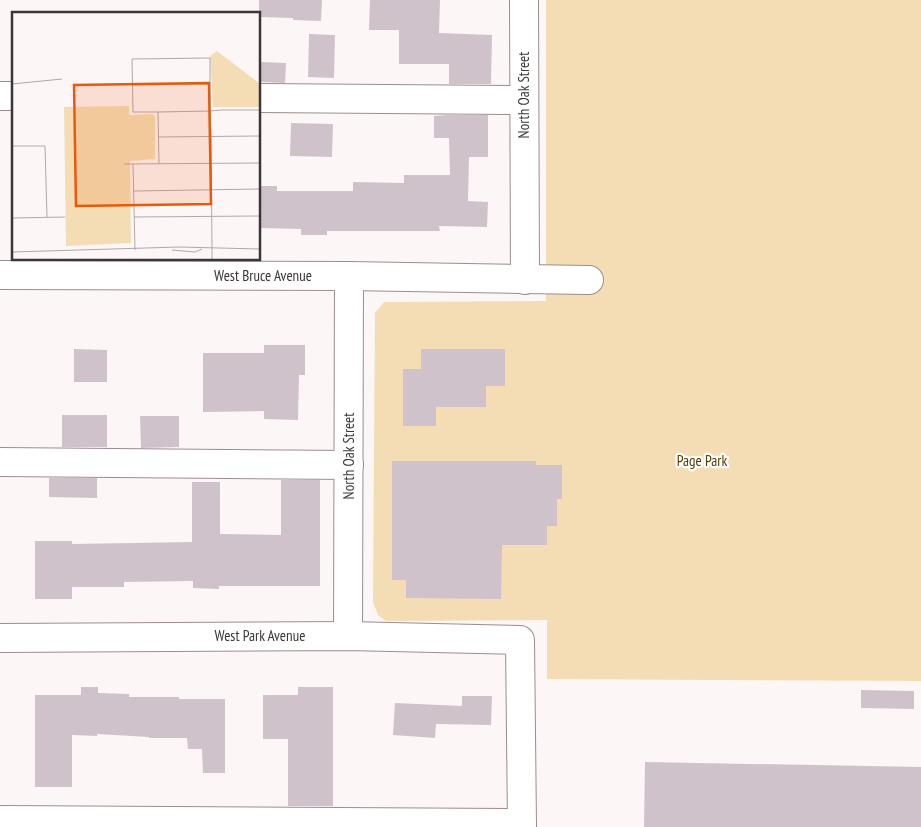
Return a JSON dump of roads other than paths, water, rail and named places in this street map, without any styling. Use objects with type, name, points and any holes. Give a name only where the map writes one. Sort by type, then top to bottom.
[{"type":"street","name":"North Oak Street","points":[[524,0],[525,280]]},
{"type":"street","points":[[260,98],[524,100]]},
{"type":"street","name":"West Bruce Avenue","points":[[0,275],[349,276],[589,280]]},
{"type":"street","name":"North Oak Street","points":[[348,636],[349,276]]},
{"type":"street","points":[[0,462],[349,465]]},
{"type":"street","name":"West Park Avenue","points":[[0,638],[348,636],[520,640],[522,825]]},
{"type":"street","points":[[0,820],[522,825]]},
{"type":"park label","name":"Page Park","points":[[702,461]]}]
